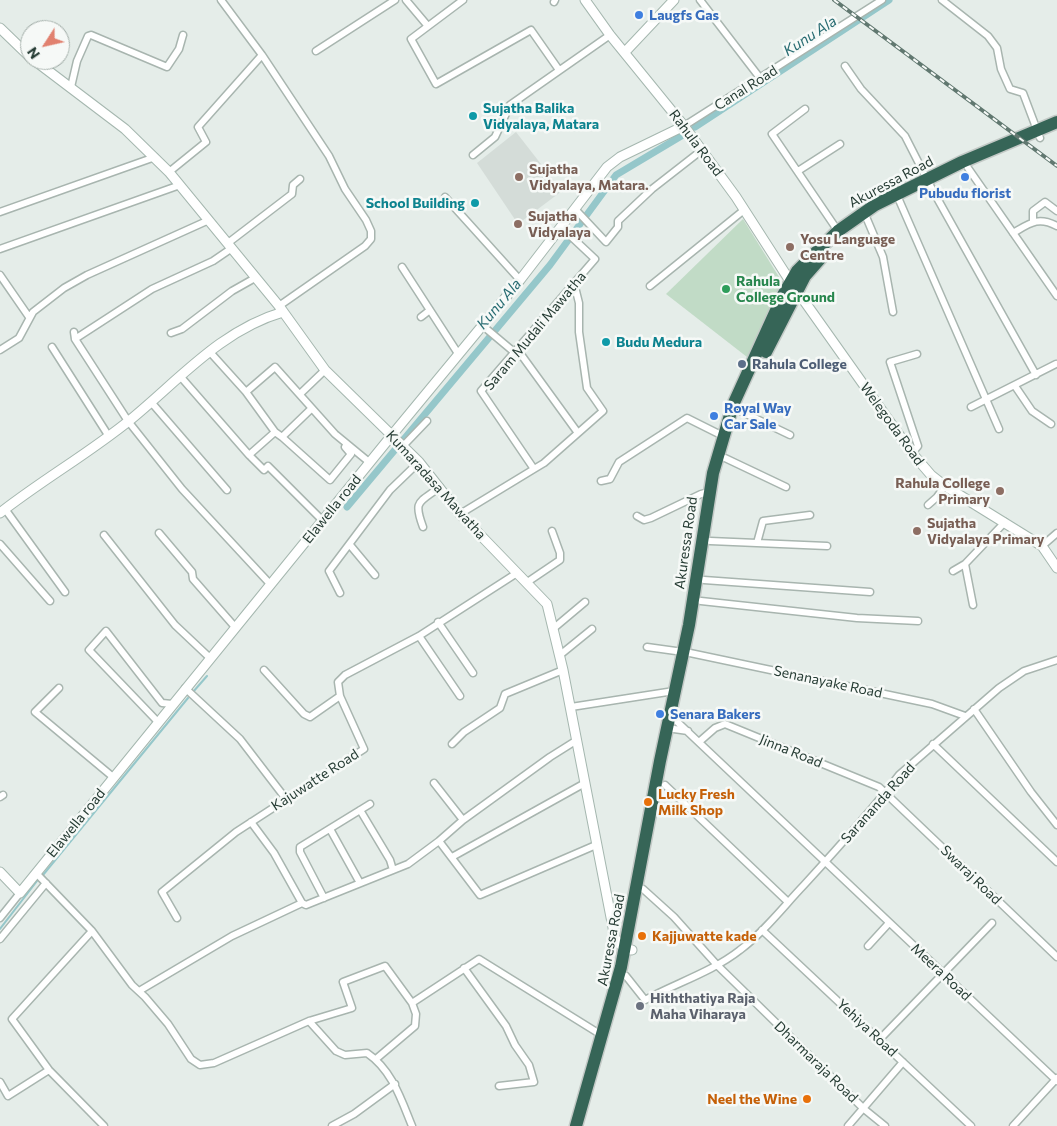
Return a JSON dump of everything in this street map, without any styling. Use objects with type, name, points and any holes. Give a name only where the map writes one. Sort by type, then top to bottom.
[{"type":"highway","name":"Akuressa Road","points":[[576,1126],[616,1018],[626,976],[628,950],[702,565],[709,492],[723,436],[737,396],[811,257],[838,231],[897,196],[968,168],[1038,135],[1057,122]]},
{"type":"highway","name":"Akuressa Road","points":[[929,182],[983,152],[1057,130]]},
{"type":"highway","name":"Akuressa Road","points":[[583,1126],[603,1036],[628,950],[643,889],[665,785],[674,691],[701,600],[704,580],[702,565],[710,541],[725,458],[752,381],[794,286],[826,252],[866,215]]},
{"type":"street","points":[[64,592],[2,511],[128,421],[209,352],[240,329],[281,309],[365,246],[371,239],[371,231],[346,189],[330,156],[262,55],[221,0]]},
{"type":"street","points":[[316,51],[395,0]]},
{"type":"street","points":[[406,0],[427,25]]},
{"type":"street","points":[[464,0],[427,25],[411,39],[436,84],[530,30],[559,70]]},
{"type":"street","name":"Rahula Road","points":[[585,0],[702,150],[794,286]]},
{"type":"street","points":[[625,52],[674,0]]},
{"type":"street","points":[[700,0],[760,78]]},
{"type":"street","points":[[942,0],[988,36],[997,48],[1001,69],[1010,89],[1023,93],[1038,135]]},
{"type":"street","name":"Canal Road","points":[[684,126],[879,1]]},
{"type":"street","points":[[0,28],[20,47]]},
{"type":"street","points":[[473,154],[495,137],[510,105],[610,34]]},
{"type":"street","points":[[71,87],[77,61],[90,35],[167,67],[179,49],[183,35]]},
{"type":"street","points":[[169,172],[206,142],[198,127],[262,55]]},
{"type":"street","points":[[845,66],[861,89],[906,136],[929,182],[1036,375]]},
{"type":"street","name":"Kumaradasa Mawatha","points":[[48,70],[125,129],[169,172],[281,309],[325,370],[419,462],[460,514],[547,604],[560,655],[615,938],[628,950]]},
{"type":"street","points":[[805,109],[772,134],[838,231]]},
{"type":"street","name":"Elawella road","points":[[0,918],[185,688],[323,522],[369,462],[483,326],[562,228],[607,167],[620,157],[684,126]]},
{"type":"street","points":[[798,171],[840,144]]},
{"type":"street","points":[[576,210],[606,242],[618,227],[618,221],[652,189],[702,150]]},
{"type":"street","points":[[0,212],[154,157]]},
{"type":"street","points":[[968,168],[1057,296]]},
{"type":"street","points":[[271,585],[182,489],[128,421],[74,335],[152,288],[213,261],[292,194],[293,185],[300,179]]},
{"type":"street","points":[[0,249],[180,184]]},
{"type":"street","points":[[897,196],[1000,429]]},
{"type":"street","points":[[445,197],[520,280]]},
{"type":"street","points":[[1033,222],[1033,211],[1045,202],[1057,211]]},
{"type":"street","points":[[650,286],[744,210]]},
{"type":"street","points":[[866,215],[883,257],[893,312]]},
{"type":"street","points":[[0,350],[19,338],[28,317],[64,288],[87,275],[209,220]]},
{"type":"street","points":[[1013,233],[1033,222],[1045,220],[1057,226]]},
{"type":"street","name":"Saram Mudali Mawatha","points":[[534,468],[481,391],[595,259],[562,228]]},
{"type":"street","points":[[402,267],[459,355]]},
{"type":"street","points":[[0,275],[28,317]]},
{"type":"street","points":[[171,333],[182,329],[232,290],[255,278]]},
{"type":"street","points":[[460,514],[544,463],[603,411],[587,388],[579,332],[580,303],[574,283]]},
{"type":"street","name":"Welegoda Road","points":[[794,286],[912,453],[931,475],[945,486],[1042,546],[1057,568]]},
{"type":"street","points":[[421,317],[430,310]]},
{"type":"street","points":[[483,326],[515,350],[578,433]]},
{"type":"street","points":[[52,346],[108,435]]},
{"type":"street","points":[[209,352],[246,392],[275,432],[330,480],[351,454],[345,446],[347,444]]},
{"type":"street","points":[[912,453],[918,446],[890,362],[918,354]]},
{"type":"street","points":[[971,408],[1056,364]]},
{"type":"street","points":[[246,392],[275,367],[310,408],[347,444],[369,462]]},
{"type":"street","points":[[300,394],[325,370]]},
{"type":"street","points":[[180,376],[264,470],[268,466],[323,522]]},
{"type":"street","points":[[1015,386],[1032,411],[1051,424]]},
{"type":"street","points":[[151,402],[227,490]]},
{"type":"street","points":[[282,438],[310,408]]},
{"type":"street","points":[[740,411],[790,435]]},
{"type":"street","points":[[601,481],[610,479],[619,462],[638,448],[687,418],[723,436]]},
{"type":"street","points":[[403,446],[427,421]]},
{"type":"street","points":[[250,455],[275,432]]},
{"type":"street","points":[[725,458],[786,487]]},
{"type":"street","points":[[340,593],[329,571],[390,490],[419,462]]},
{"type":"street","points":[[928,505],[945,486]]},
{"type":"street","points":[[423,527],[417,510],[419,503],[440,487]]},
{"type":"street","points":[[637,516],[644,520],[651,518],[700,494],[709,492]]},
{"type":"street","points":[[757,543],[763,521],[810,515]]},
{"type":"street","points":[[953,572],[965,564],[1005,522]]},
{"type":"street","points":[[526,583],[560,560],[560,553],[552,531]]},
{"type":"street","points":[[159,533],[192,572],[193,579],[235,627]]},
{"type":"street","points":[[1042,546],[1057,533]]},
{"type":"street","points":[[104,535],[174,625],[210,658]]},
{"type":"street","points":[[710,541],[828,546]]},
{"type":"street","points":[[0,544],[50,601]]},
{"type":"street","points":[[350,545],[375,575]]},
{"type":"street","points":[[965,564],[973,605]]},
{"type":"street","points":[[264,670],[304,714],[310,717],[340,696],[338,682],[345,676],[419,636],[438,622],[517,573]]},
{"type":"street","points":[[704,580],[870,592]]},
{"type":"street","points":[[701,600],[857,618],[918,621]]},
{"type":"street","points":[[554,628],[585,602]]},
{"type":"street","points":[[438,622],[473,673]]},
{"type":"street","points":[[560,655],[592,629]]},
{"type":"street","points":[[158,722],[89,650],[106,631],[162,703],[172,704]]},
{"type":"street","points":[[419,636],[460,696]]},
{"type":"street","name":"Senanayake Road","points":[[647,648],[686,653],[932,704],[965,716]]},
{"type":"street","name":"Sarananda Road","points":[[626,976],[645,1000],[717,965],[739,951],[762,930],[824,863],[886,793],[899,775],[965,716],[1024,671],[1057,660]]},
{"type":"street","points":[[452,744],[464,732],[500,708],[505,694],[563,670]]},
{"type":"street","points":[[59,688],[35,712],[113,777]]},
{"type":"street","points":[[185,688],[240,739],[286,799]]},
{"type":"street","points":[[570,707],[674,691]]},
{"type":"street","name":"Kajuwatte Road","points":[[177,918],[162,892],[251,822],[364,749],[340,696]]},
{"type":"street","points":[[974,709],[1031,792],[1057,825]]},
{"type":"street","name":"Meera Road","points":[[672,723],[688,731],[824,863],[1056,1080]]},
{"type":"street","name":"Jinna Road","points":[[699,742],[715,728],[725,724],[879,787],[886,793]]},
{"type":"street","points":[[139,992],[232,936],[302,903],[306,905],[408,864],[463,820],[550,757],[577,740]]},
{"type":"street","points":[[934,744],[1057,862]]},
{"type":"street","points":[[434,783],[463,820]]},
{"type":"street","points":[[452,857],[585,783]]},
{"type":"street","points":[[665,785],[788,902]]},
{"type":"street","name":"Swaraj Road","points":[[886,793],[1057,958]]},
{"type":"street","points":[[324,898],[300,852],[300,847],[370,804]]},
{"type":"street","points":[[360,810],[390,860],[393,870]]},
{"type":"street","points":[[251,822],[274,853],[302,903]]},
{"type":"street","points":[[330,829],[360,883]]},
{"type":"street","points":[[439,841],[480,895],[596,845]]},
{"type":"street","points":[[0,872],[20,893]]},
{"type":"street","points":[[36,873],[92,931],[139,992],[168,1024],[191,1059],[200,1065],[214,1062],[309,1021],[352,1008],[344,982],[385,966],[412,1003],[416,1014],[415,1026],[376,1059]]},
{"type":"street","points":[[0,939],[46,883]]},
{"type":"street","name":"Dharmaraja Road","points":[[643,889],[674,917],[717,965],[864,1109],[885,1126]]},
{"type":"street","points":[[868,946],[889,923]]},
{"type":"street","points":[[880,1039],[992,923]]},
{"type":"street","name":"Yehiya Road","points":[[762,930],[971,1126]]},
{"type":"street","points":[[92,931],[12,1019],[49,1070],[104,1126]]},
{"type":"street","points":[[412,1003],[479,959],[603,1036]]},
{"type":"street","points":[[464,968],[506,1026],[515,1045],[529,1065],[534,1082],[499,1086]]},
{"type":"street","points":[[309,1021],[336,1052],[345,1055],[367,1053],[384,1067],[395,1084],[412,1126]]},
{"type":"street","points":[[848,1126],[903,1062]]},
{"type":"street","points":[[0,1082],[8,1096],[49,1070]]},
{"type":"street","points":[[1013,1126],[1056,1080]]},
{"type":"street","points":[[332,1126],[354,1114],[395,1084]]},
{"type":"shaded area","name":"Sujatha Vidyalaya, Matara.","points":[[516,132],[562,191],[518,224],[477,163]]},
{"type":"green space","name":"Rahula College Ground","points":[[743,219],[784,285],[747,357],[666,294]]},
{"type":"waterway","name":"Kunu Ala","points":[[695,127],[889,0]]},
{"type":"waterway","name":"Kunu Ala","points":[[347,507],[550,265],[616,175],[683,135]]},
{"type":"waterway","points":[[193,692],[207,676]]},
{"type":"waterway","points":[[43,875],[188,698]]},
{"type":"waterway","points":[[0,929],[37,881]]},
{"type":"railway","points":[[834,0],[1057,166]]},
{"type":"place","name":"Laugfs Gas","points":[[639,15]]},
{"type":"place","name":"Sujatha Balika Vidyalaya, Matara","points":[[473,116]]},
{"type":"place","name":"Sujatha Vidyalaya, Matara.","points":[[519,177]]},
{"type":"place","name":"Pubudu florist","points":[[965,177]]},
{"type":"place","name":"School Building","points":[[475,203]]},
{"type":"place","name":"Sujatha Vidyalaya","points":[[518,224]]},
{"type":"place","name":"Yosu Language Centre","points":[[790,247]]},
{"type":"place","name":"Rahula College Ground","points":[[726,289]]},
{"type":"place","name":"Budu Medura","points":[[606,342]]},
{"type":"place","name":"Rahula College","points":[[742,364]]},
{"type":"place","name":"Royal Way Car Sale","points":[[714,416]]},
{"type":"place","name":"Rahula College Primary","points":[[1000,491]]},
{"type":"place","name":"Sujatha Vidyalaya Primary","points":[[917,531]]},
{"type":"place","name":"Senara Bakers","points":[[660,714]]},
{"type":"place","name":"Lucky Fresh Milk Shop","points":[[648,802]]},
{"type":"place","name":"Kajjuwatte kade","points":[[642,936]]},
{"type":"place","name":"Hiththatiya Raja Maha Viharaya","points":[[640,1006]]},
{"type":"place","name":"Neel the Wine","points":[[807,1099]]}]
